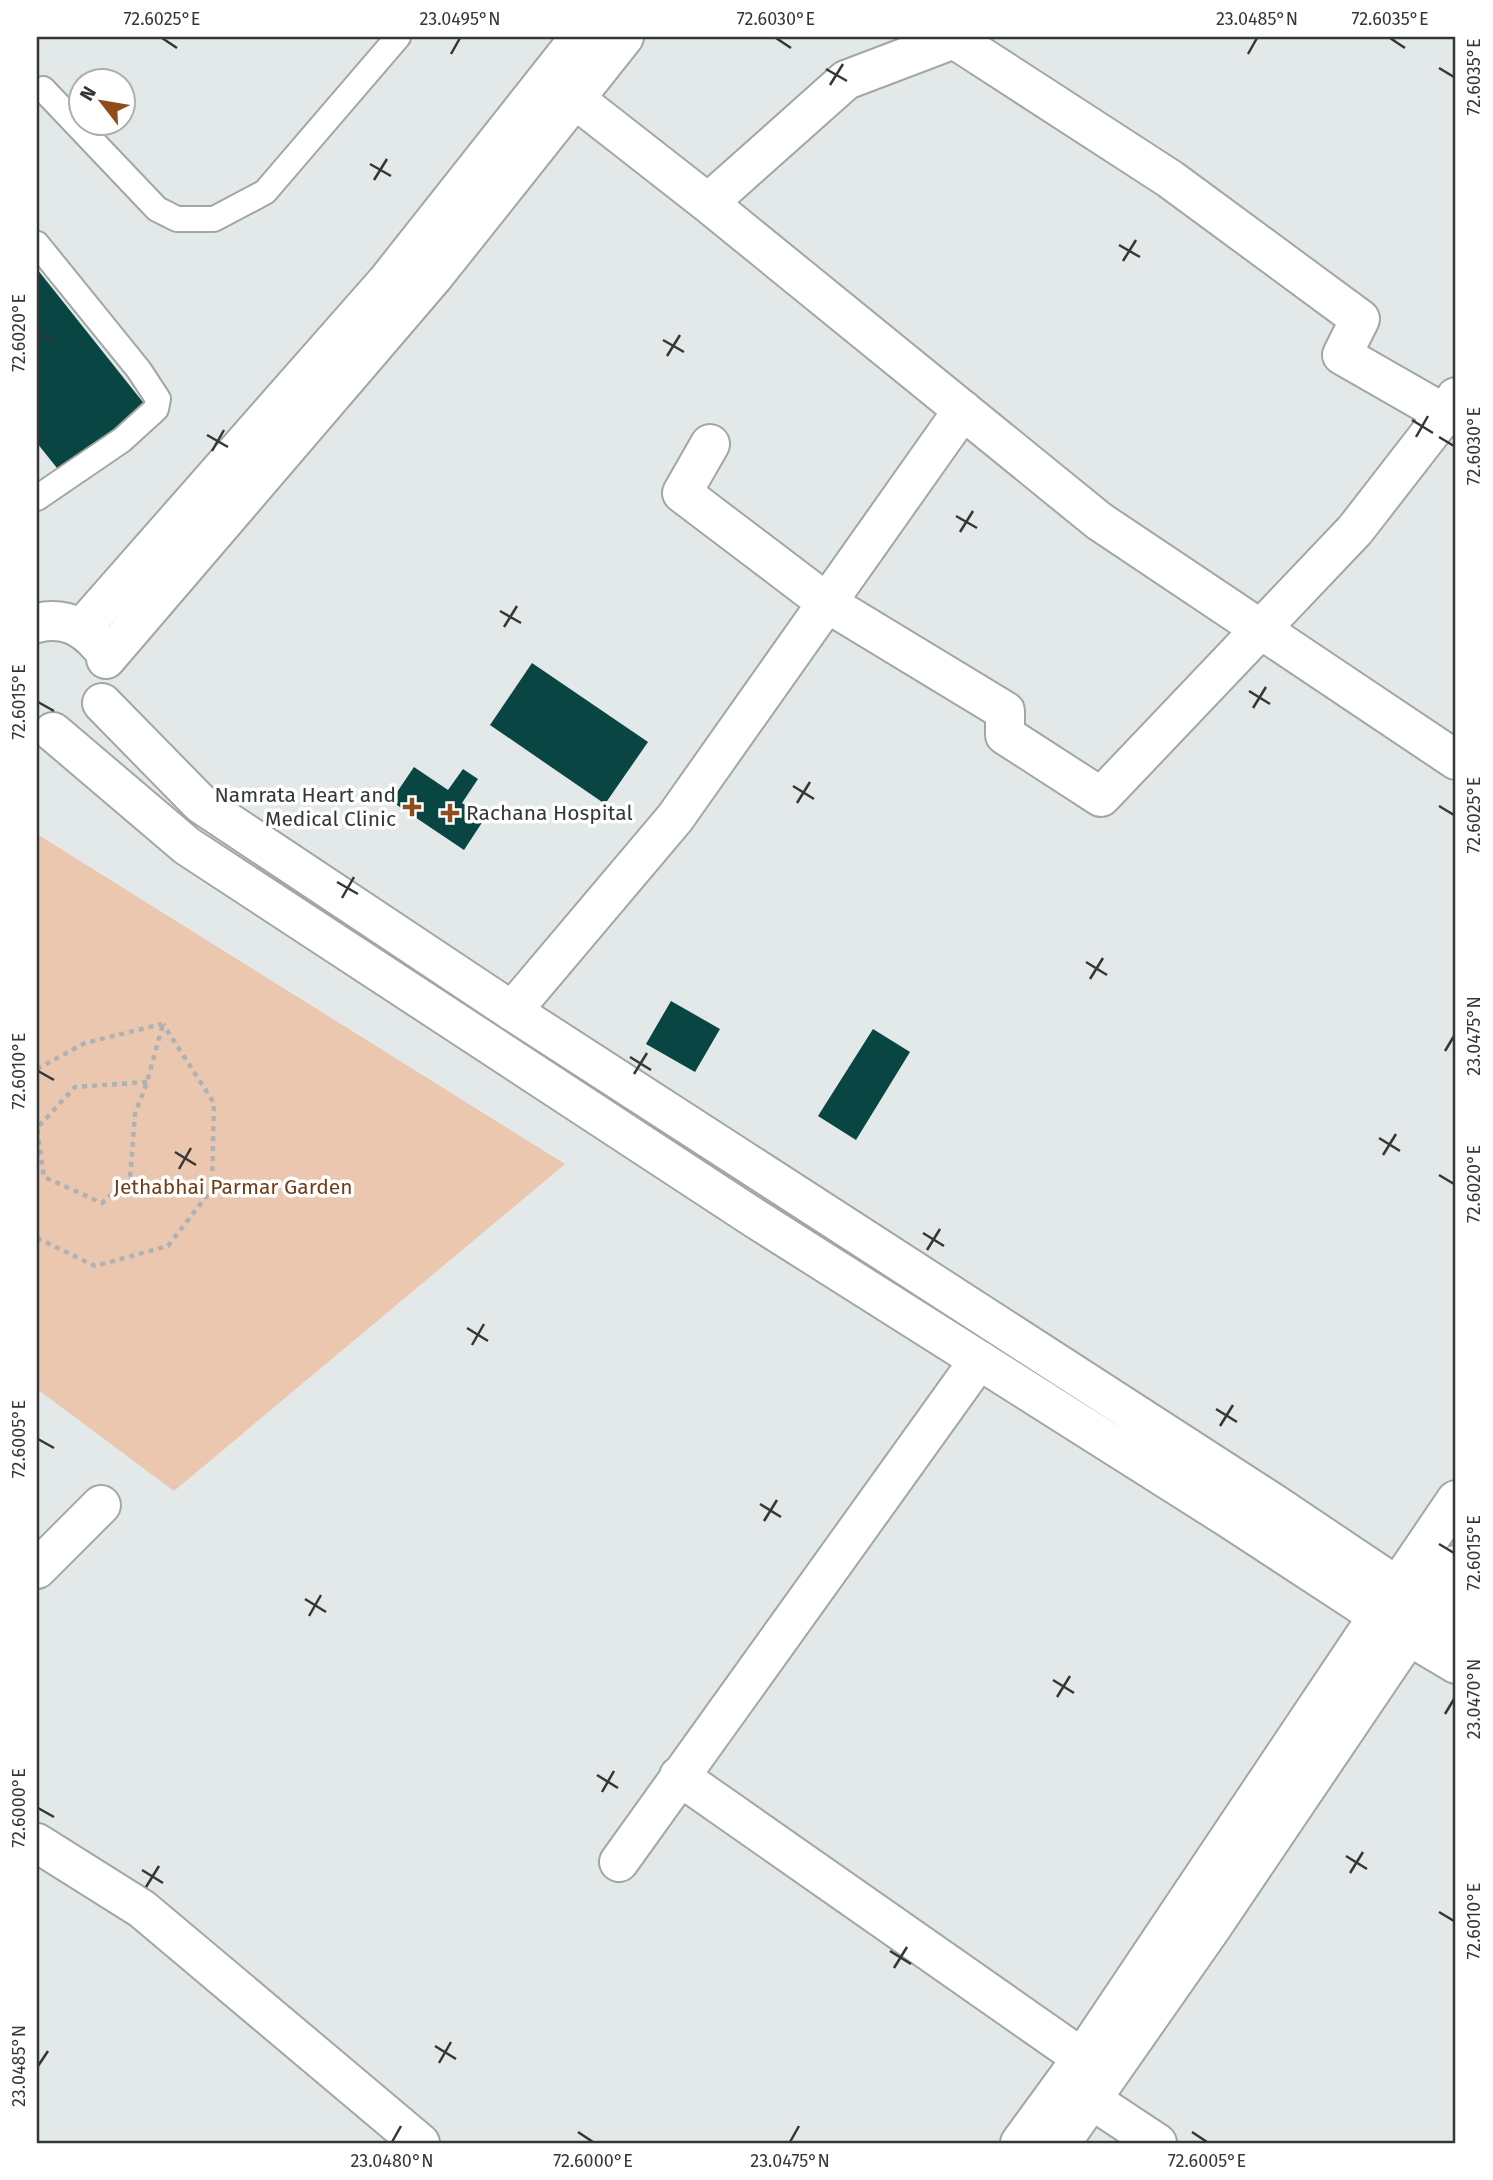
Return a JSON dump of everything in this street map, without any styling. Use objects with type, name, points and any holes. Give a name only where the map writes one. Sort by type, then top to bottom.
[{"type":"main road","points":[[82,628],[388,280],[580,37]]},
{"type":"main road","points":[[106,659],[434,276],[624,37]]},
{"type":"main road","points":[[708,203],[846,80],[954,39],[1170,179],[1360,319],[1342,355],[1451,405],[1355,530],[1101,797],[1005,735],[1005,711],[827,603],[682,493],[710,444]]},
{"type":"main road","points":[[575,99],[708,203],[1100,521],[1456,760]]},
{"type":"main road","points":[[512,1011],[676,818],[963,410]]},
{"type":"main road","points":[[37,623],[49,620],[82,628],[101,647],[106,659],[107,689],[102,703],[93,715],[68,730],[45,731]]},
{"type":"main road","points":[[102,703],[201,804],[512,1011],[1273,1503],[1414,1614],[1456,1664]]},
{"type":"main road","points":[[45,731],[187,846],[756,1219],[979,1360],[1414,1614]]},
{"type":"main road","points":[[619,1862],[979,1360]]},
{"type":"main road","points":[[1062,2143],[1220,1916],[1414,1614],[1456,1500]]},
{"type":"main road","points":[[37,1569],[101,1505]]},
{"type":"main road","points":[[1020,2143],[1414,1614],[1456,1565]]},
{"type":"main road","points":[[679,1776],[1082,2058]]},
{"type":"main road","points":[[37,1843],[142,1909],[420,2143]]},
{"type":"main road","points":[[1092,2100],[1157,2143]]},
{"type":"lane","points":[[39,89],[157,209],[177,219],[214,219],[265,192],[398,37]]},
{"type":"lane","points":[[37,244],[139,370],[158,400],[156,409],[122,440],[37,498]]},
{"type":"path","points":[[37,1069],[85,1043],[163,1024]]},
{"type":"path","points":[[146,1083],[75,1087],[37,1128],[44,1177],[102,1203],[130,1178],[135,1114],[146,1083],[163,1024]]},
{"type":"path","points":[[37,1238],[94,1266],[168,1246],[212,1189],[214,1103],[163,1024]]},
{"type":"green space","name":"Jethabhai Parmar Garden","points":[[37,834],[565,1164],[174,1491],[37,1389]]},
{"type":"building","points":[[37,269],[146,406],[61,473],[37,443]]},
{"type":"building","points":[[532,663],[648,742],[605,804],[490,725]]},
{"type":"building","points":[[414,767],[448,790],[463,769],[478,779],[462,803],[485,818],[464,850],[391,801]]},
{"type":"building","points":[[671,1001],[720,1029],[695,1072],[646,1044]]},
{"type":"building","points":[[873,1029],[910,1052],[856,1140],[818,1116]]},
{"type":"place","name":"Namrata Heart and Medical Clinic","points":[[412,807]]},
{"type":"place","name":"Rachana Hospital","points":[[450,813]]}]
